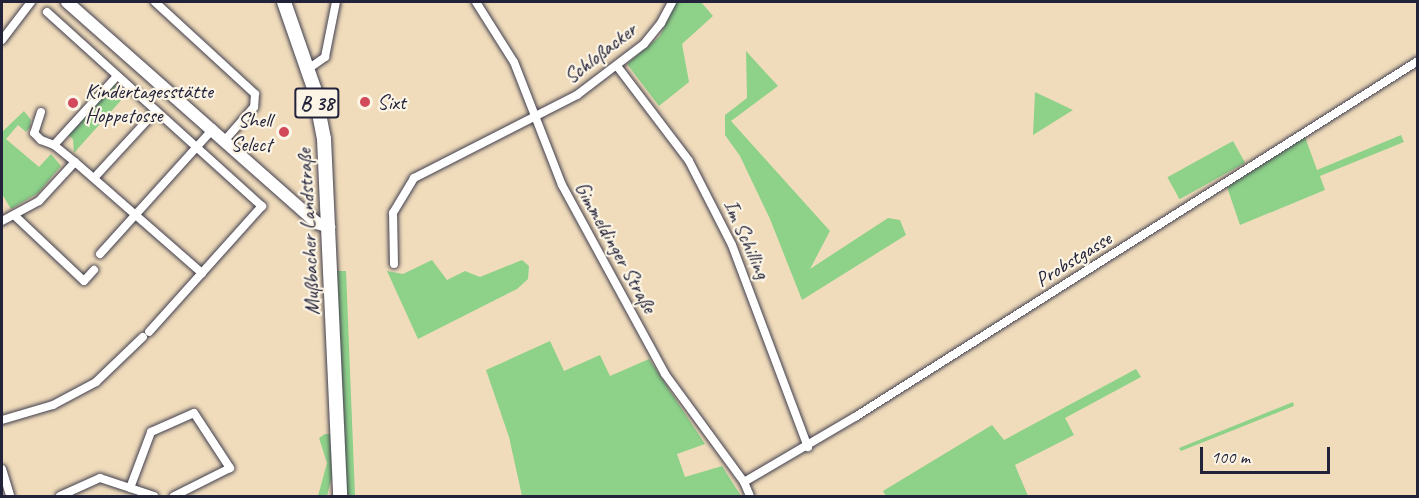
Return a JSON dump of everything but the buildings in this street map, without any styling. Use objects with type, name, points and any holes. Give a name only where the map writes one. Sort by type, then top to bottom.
[{"type":"main road","name":"Mußbacher Landstraße","points":[[284,2],[308,69],[324,139],[340,465]]},
{"type":"main road","name":"B 38","points":[[331,496],[340,465]]},
{"type":"main road","name":"B 38","points":[[340,465],[340,496]]},
{"type":"street","points":[[2,40],[31,2]]},
{"type":"street","points":[[67,2],[317,223],[329,227]]},
{"type":"street","points":[[155,2],[255,94],[254,107],[225,140]]},
{"type":"street","points":[[308,69],[325,57],[336,2]]},
{"type":"street","name":"Gimmeldinger Straße","points":[[476,2],[504,42],[536,116],[562,185],[665,374],[744,482],[750,496]]},
{"type":"street","name":"Schloßacker","points":[[394,264],[393,213],[414,178],[577,95],[617,66],[653,34],[672,2]]},
{"type":"street","points":[[2,420],[53,405],[96,382],[146,334],[262,206],[155,112],[47,12]]},
{"type":"street","name":"Probstgasse","points":[[744,482],[808,447],[1418,61]]},
{"type":"street","name":"Im Schilling","points":[[617,66],[689,161],[732,245],[808,447]]},
{"type":"street","points":[[54,145],[117,76]]},
{"type":"street","points":[[41,112],[34,133],[75,162],[202,273]]},
{"type":"street","points":[[94,178],[155,112]]},
{"type":"street","points":[[99,254],[213,129]]},
{"type":"street","points":[[2,221],[39,201],[75,162]]},
{"type":"street","points":[[14,215],[84,281],[94,270]]},
{"type":"street","points":[[130,488],[151,432],[194,413],[230,468],[174,496]]},
{"type":"street","points":[[2,469],[10,496]]},
{"type":"street","points":[[60,496],[100,478],[154,496]]},
{"type":"green space","points":[[676,2],[701,2],[713,16],[682,44],[689,82],[659,106],[627,64],[660,36]]},
{"type":"green space","points":[[746,51],[778,86],[731,121],[830,231],[810,269],[888,218],[900,220],[906,235],[802,300],[770,219],[740,156],[725,135],[725,115],[747,98]]},
{"type":"green space","points":[[115,83],[124,97],[74,153],[73,139],[67,134]]},
{"type":"green space","points":[[1035,92],[1073,110],[1033,135]]},
{"type":"green space","points":[[24,111],[31,120],[30,127],[26,132],[18,125],[6,139],[39,167],[51,154],[61,166],[38,193],[11,209],[2,194],[2,132]]},
{"type":"green space","points":[[1401,135],[1404,142],[1320,176],[1325,190],[1240,225],[1227,187],[1305,137],[1317,170]]},
{"type":"green space","points":[[1233,141],[1245,163],[1180,199],[1167,177]]},
{"type":"green space","points":[[432,260],[447,280],[465,271],[480,277],[522,260],[529,266],[528,279],[517,289],[418,339],[387,271],[403,274]]},
{"type":"green space","points":[[337,271],[346,271],[355,496],[343,496],[345,442]]},
{"type":"green space","points":[[550,341],[564,371],[600,355],[610,376],[649,359],[705,444],[677,454],[685,477],[722,466],[741,496],[522,496],[509,437],[486,370]]},
{"type":"green space","points":[[1136,369],[1141,377],[1065,418],[1074,435],[1015,465],[1028,496],[886,496],[883,491],[992,425],[1004,440]]},
{"type":"green space","points":[[1293,402],[1294,406],[1181,451],[1179,448]]},
{"type":"green space","points":[[330,434],[332,477],[327,496],[318,496],[327,463],[319,438]]},
{"type":"place","name":"Sixt","points":[[365,102]]},
{"type":"place","name":"Kindertagesstätte Hoppetosse","points":[[73,103]]},
{"type":"place","name":"Shell Select","points":[[284,132]]}]
